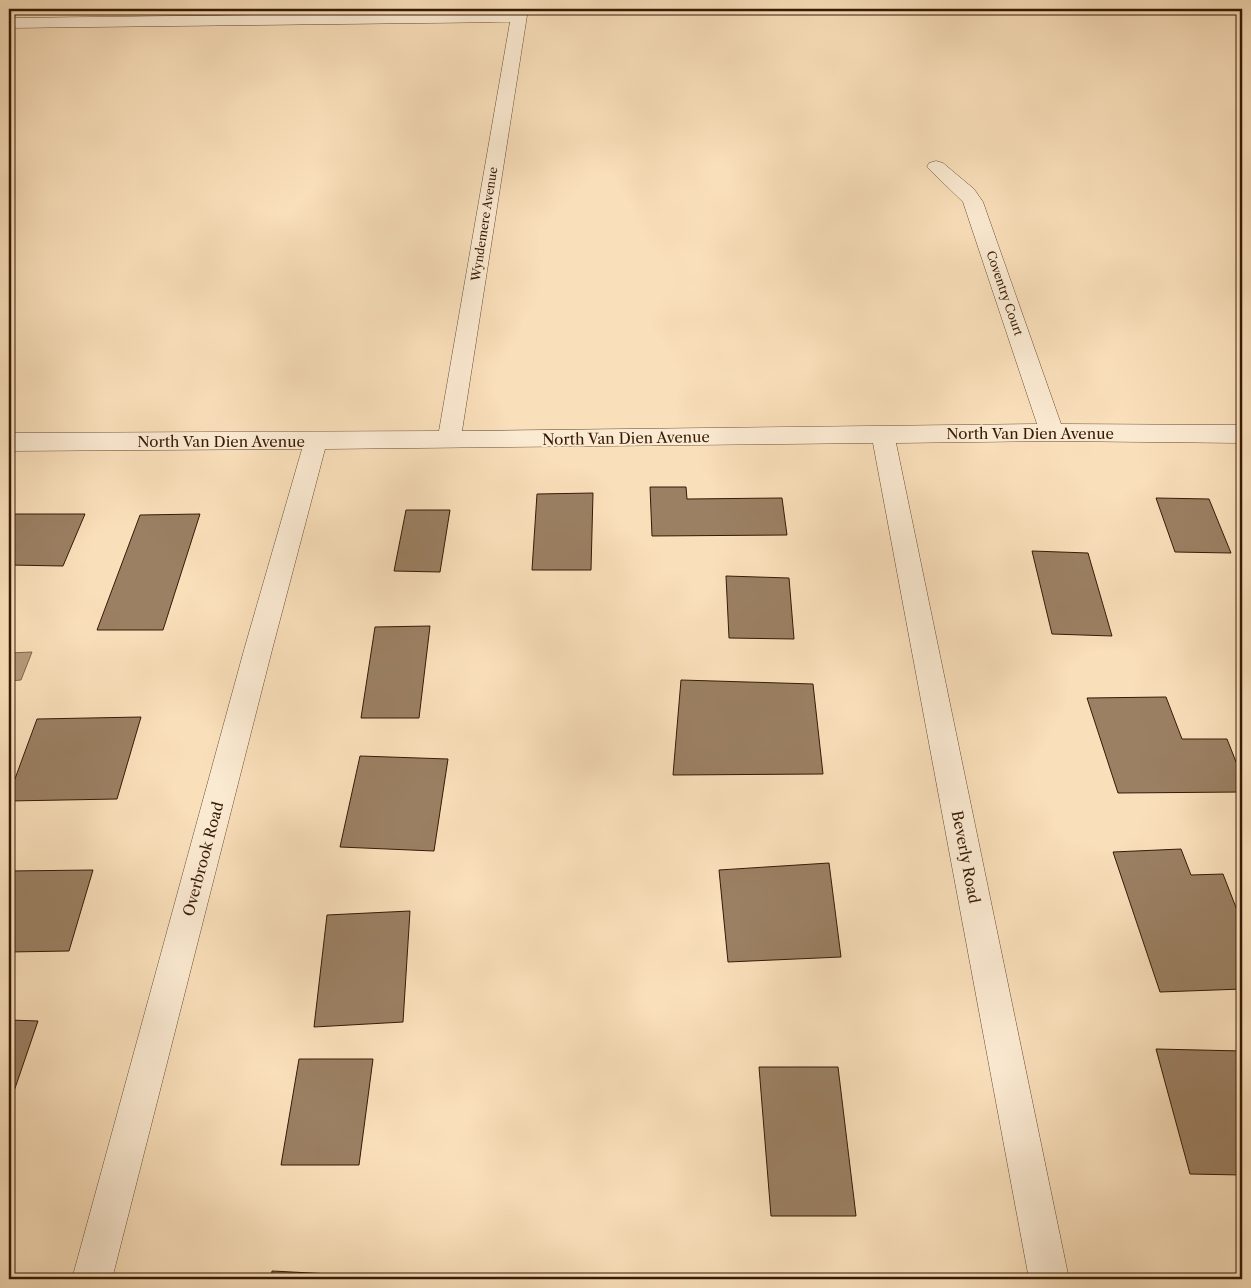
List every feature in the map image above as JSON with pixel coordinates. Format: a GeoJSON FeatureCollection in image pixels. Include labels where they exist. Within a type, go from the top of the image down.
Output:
{"type":"FeatureCollection","features":[{"type":"Feature","properties":{"kind":"street"},"geometry":{"type":"LineString","coordinates":[[9,23],[246,14],[519,13]]}},
{"type":"Feature","properties":{"kind":"street","name":"Wyndemere Avenue"},"geometry":{"type":"LineString","coordinates":[[449,440],[519,13]]}},
{"type":"Feature","properties":{"kind":"street","name":"Coventry Court"},"geometry":{"type":"LineString","coordinates":[[936,168],[966,193],[973,202],[1052,432]]}},
{"type":"Feature","properties":{"kind":"street","name":"North Van Dien Avenue"},"geometry":{"type":"LineString","coordinates":[[9,442],[449,440],[1052,432],[1242,434]]}},
{"type":"Feature","properties":{"kind":"street","name":"Beverly Road"},"geometry":{"type":"LineString","coordinates":[[883,435],[1049,1279]]}},
{"type":"Feature","properties":{"kind":"street","name":"Overbrook Road"},"geometry":{"type":"LineString","coordinates":[[92,1279],[258,650],[316,440]]}},
{"type":"Feature","properties":{"kind":"shaded area"},"geometry":{"type":"Polygon","coordinates":[[[32,652],[21,680],[9,681],[9,653],[32,652]]]}},
{"type":"Feature","properties":{"kind":"building"},"geometry":{"type":"Polygon","coordinates":[[[650,487],[686,487],[687,499],[782,498],[787,535],[652,536],[650,487]]]}},
{"type":"Feature","properties":{"kind":"building"},"geometry":{"type":"Polygon","coordinates":[[[593,493],[591,570],[532,570],[537,494],[593,493]]]}},
{"type":"Feature","properties":{"kind":"building"},"geometry":{"type":"Polygon","coordinates":[[[1156,498],[1209,499],[1231,553],[1175,552],[1156,498]]]}},
{"type":"Feature","properties":{"kind":"building"},"geometry":{"type":"Polygon","coordinates":[[[406,510],[450,510],[440,572],[394,571],[406,510]]]}},
{"type":"Feature","properties":{"kind":"building"},"geometry":{"type":"Polygon","coordinates":[[[9,514],[85,514],[63,566],[9,565],[9,514]]]}},
{"type":"Feature","properties":{"kind":"building"},"geometry":{"type":"Polygon","coordinates":[[[200,514],[163,630],[97,630],[140,515],[200,514]]]}},
{"type":"Feature","properties":{"kind":"building"},"geometry":{"type":"Polygon","coordinates":[[[1032,551],[1088,553],[1112,636],[1052,634],[1032,551]]]}},
{"type":"Feature","properties":{"kind":"building"},"geometry":{"type":"Polygon","coordinates":[[[726,576],[789,578],[794,639],[729,638],[726,576]]]}},
{"type":"Feature","properties":{"kind":"building"},"geometry":{"type":"Polygon","coordinates":[[[430,626],[419,718],[361,718],[375,627],[430,626]]]}},
{"type":"Feature","properties":{"kind":"building"},"geometry":{"type":"Polygon","coordinates":[[[681,680],[813,684],[823,774],[673,775],[681,680]]]}},
{"type":"Feature","properties":{"kind":"building"},"geometry":{"type":"Polygon","coordinates":[[[1166,697],[1182,739],[1227,739],[1242,777],[1242,792],[1118,793],[1087,698],[1166,697]]]}},
{"type":"Feature","properties":{"kind":"building"},"geometry":{"type":"Polygon","coordinates":[[[141,717],[117,799],[9,801],[9,795],[37,719],[141,717]]]}},
{"type":"Feature","properties":{"kind":"building"},"geometry":{"type":"Polygon","coordinates":[[[360,756],[448,759],[434,851],[340,847],[360,756]]]}},
{"type":"Feature","properties":{"kind":"building"},"geometry":{"type":"Polygon","coordinates":[[[1181,849],[1191,875],[1223,874],[1242,923],[1242,989],[1160,992],[1113,852],[1181,849]]]}},
{"type":"Feature","properties":{"kind":"building"},"geometry":{"type":"Polygon","coordinates":[[[829,863],[841,957],[728,962],[719,870],[829,863]]]}},
{"type":"Feature","properties":{"kind":"building"},"geometry":{"type":"Polygon","coordinates":[[[93,870],[69,951],[9,952],[9,871],[93,870]]]}},
{"type":"Feature","properties":{"kind":"building"},"geometry":{"type":"Polygon","coordinates":[[[410,911],[403,1022],[314,1027],[327,915],[410,911]]]}},
{"type":"Feature","properties":{"kind":"building"},"geometry":{"type":"Polygon","coordinates":[[[9,1020],[38,1021],[11,1100],[9,1100],[9,1020]]]}},
{"type":"Feature","properties":{"kind":"building"},"geometry":{"type":"Polygon","coordinates":[[[1156,1049],[1242,1051],[1242,1175],[1190,1174],[1156,1049]]]}},
{"type":"Feature","properties":{"kind":"building"},"geometry":{"type":"Polygon","coordinates":[[[299,1059],[373,1059],[359,1165],[281,1165],[299,1059]]]}},
{"type":"Feature","properties":{"kind":"building"},"geometry":{"type":"Polygon","coordinates":[[[759,1067],[838,1067],[856,1216],[771,1216],[759,1067]]]}},
{"type":"Feature","properties":{"kind":"building"},"geometry":{"type":"Polygon","coordinates":[[[272,1271],[370,1276],[370,1279],[271,1279],[272,1271]]]}}]}
